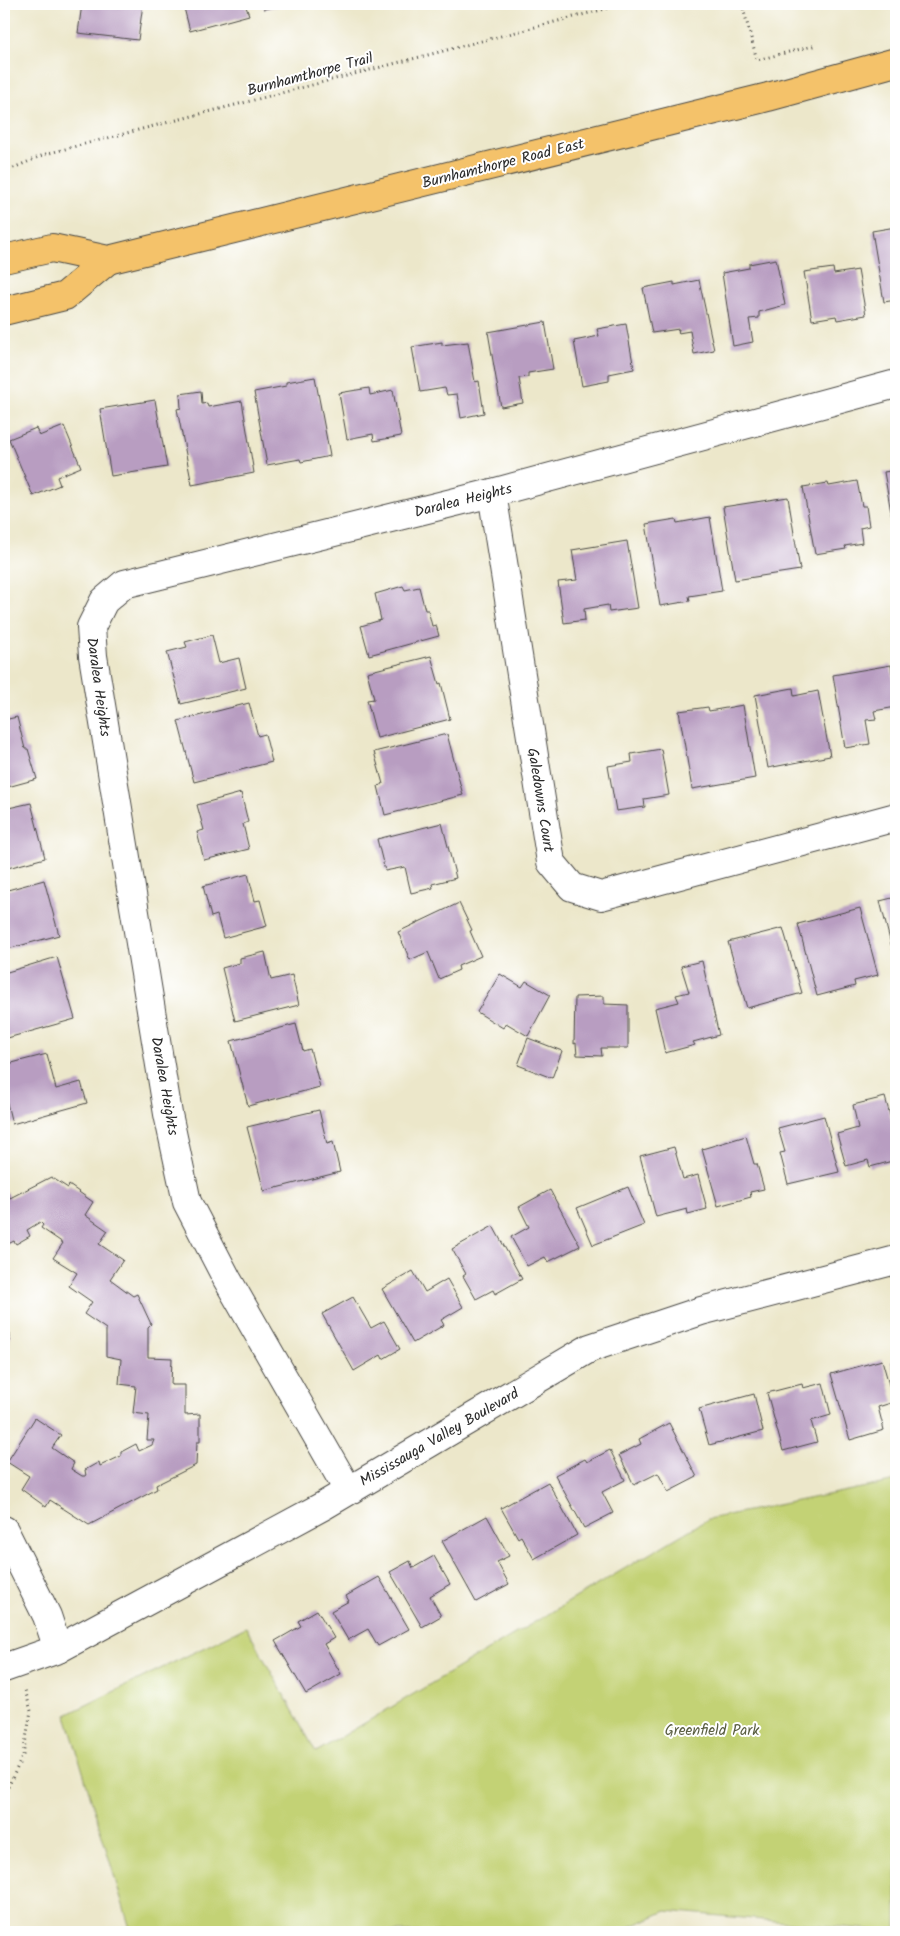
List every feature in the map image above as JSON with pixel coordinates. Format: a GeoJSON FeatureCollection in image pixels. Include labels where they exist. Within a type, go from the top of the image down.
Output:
{"type":"FeatureCollection","features":[{"type":"Feature","properties":{"kind":"main road","name":"Burnhamthorpe Road East"},"geometry":{"type":"LineString","coordinates":[[4,259],[52,248],[108,260],[768,97],[896,62]]}},
{"type":"Feature","properties":{"kind":"main road","name":"Burnhamthorpe Road East"},"geometry":{"type":"LineString","coordinates":[[4,311],[65,296],[108,260]]}},
{"type":"Feature","properties":{"kind":"street","name":"Daralea Heights"},"geometry":{"type":"LineString","coordinates":[[348,1490],[227,1279],[188,1202],[165,1094],[93,656],[92,626],[104,601],[124,584],[492,493],[896,384]]}},
{"type":"Feature","properties":{"kind":"street","name":"Galedowns Court"},"geometry":{"type":"LineString","coordinates":[[492,493],[551,862],[572,887],[601,896],[896,818]]}},
{"type":"Feature","properties":{"kind":"street","name":"Mississauga Valley Boulevard"},"geometry":{"type":"LineString","coordinates":[[11,1666],[58,1649],[348,1490],[590,1348],[701,1311],[896,1260]]}},
{"type":"Feature","properties":{"kind":"street"},"geometry":{"type":"LineString","coordinates":[[4,1530],[47,1616],[58,1649]]}},
{"type":"Feature","properties":{"kind":"path","name":"Burnhamthorpe Trail"},"geometry":{"type":"LineString","coordinates":[[4,172],[46,154],[624,4]]}},
{"type":"Feature","properties":{"kind":"path"},"geometry":{"type":"LineString","coordinates":[[742,4],[757,60],[817,45]]}},
{"type":"Feature","properties":{"kind":"path"},"geometry":{"type":"LineString","coordinates":[[4,1796],[23,1755],[31,1711],[11,1666]]}},
{"type":"Feature","properties":{"kind":"green space","name":"Greenfield Park"},"geometry":{"type":"Polygon","coordinates":[[[896,1481],[896,1932],[666,1911],[618,1932],[131,1932],[66,1715],[246,1627],[316,1752],[708,1519],[896,1481]]]}},
{"type":"Feature","properties":{"kind":"building"},"geometry":{"type":"Polygon","coordinates":[[[82,4],[143,4],[138,40],[78,33],[82,4]]]}},
{"type":"Feature","properties":{"kind":"building"},"geometry":{"type":"Polygon","coordinates":[[[183,4],[245,4],[249,15],[190,31],[183,4]]]}},
{"type":"Feature","properties":{"kind":"building"},"geometry":{"type":"Polygon","coordinates":[[[263,4],[284,4],[284,5],[264,9],[263,4]]]}},
{"type":"Feature","properties":{"kind":"building"},"geometry":{"type":"Polygon","coordinates":[[[896,227],[896,300],[884,302],[872,231],[896,227]]]}},
{"type":"Feature","properties":{"kind":"building"},"geometry":{"type":"Polygon","coordinates":[[[776,259],[785,305],[759,312],[759,318],[749,319],[753,342],[733,346],[722,273],[749,268],[749,264],[776,259]]]}},
{"type":"Feature","properties":{"kind":"building"},"geometry":{"type":"Polygon","coordinates":[[[833,268],[834,274],[858,270],[866,315],[837,320],[836,316],[812,320],[804,272],[833,268]]]}},
{"type":"Feature","properties":{"kind":"building"},"geometry":{"type":"Polygon","coordinates":[[[699,280],[714,350],[694,354],[690,331],[678,333],[679,329],[652,333],[643,288],[674,282],[674,285],[699,280]]]}},
{"type":"Feature","properties":{"kind":"building"},"geometry":{"type":"Polygon","coordinates":[[[545,322],[553,369],[528,373],[528,377],[519,378],[523,403],[501,407],[488,332],[545,322]]]}},
{"type":"Feature","properties":{"kind":"building"},"geometry":{"type":"Polygon","coordinates":[[[626,324],[634,369],[609,374],[609,381],[582,386],[574,341],[599,336],[597,329],[626,324]]]}},
{"type":"Feature","properties":{"kind":"building"},"geometry":{"type":"Polygon","coordinates":[[[442,342],[442,345],[468,342],[475,382],[479,381],[484,413],[461,418],[457,394],[447,395],[445,388],[420,392],[412,347],[442,342]]]}},
{"type":"Feature","properties":{"kind":"building"},"geometry":{"type":"Polygon","coordinates":[[[315,377],[330,456],[301,462],[300,459],[267,465],[254,392],[286,386],[286,382],[315,377]]]}},
{"type":"Feature","properties":{"kind":"building"},"geometry":{"type":"Polygon","coordinates":[[[369,388],[370,395],[393,390],[401,436],[374,441],[373,434],[347,439],[339,393],[369,388]]]}},
{"type":"Feature","properties":{"kind":"building"},"geometry":{"type":"Polygon","coordinates":[[[201,391],[202,404],[207,403],[208,407],[242,401],[254,473],[192,485],[177,409],[181,408],[180,394],[201,391]]]}},
{"type":"Feature","properties":{"kind":"building"},"geometry":{"type":"Polygon","coordinates":[[[155,400],[167,467],[111,476],[100,409],[155,400]]]}},
{"type":"Feature","properties":{"kind":"building"},"geometry":{"type":"Polygon","coordinates":[[[64,426],[81,467],[57,477],[60,485],[33,496],[9,439],[36,428],[39,436],[64,426]]]}},
{"type":"Feature","properties":{"kind":"building"},"geometry":{"type":"Polygon","coordinates":[[[896,470],[896,518],[892,518],[884,472],[896,470]]]}},
{"type":"Feature","properties":{"kind":"building"},"geometry":{"type":"Polygon","coordinates":[[[857,481],[862,506],[866,506],[869,526],[860,528],[862,543],[845,546],[846,549],[815,554],[803,487],[828,483],[829,486],[857,481]]]}},
{"type":"Feature","properties":{"kind":"building"},"geometry":{"type":"Polygon","coordinates":[[[788,497],[800,570],[735,580],[723,507],[788,497]]]}},
{"type":"Feature","properties":{"kind":"building"},"geometry":{"type":"Polygon","coordinates":[[[710,517],[722,591],[689,596],[690,601],[660,606],[646,524],[676,519],[677,523],[710,517]]]}},
{"type":"Feature","properties":{"kind":"building"},"geometry":{"type":"Polygon","coordinates":[[[627,541],[638,608],[609,612],[608,605],[584,609],[585,620],[564,623],[558,582],[577,580],[572,550],[627,541]]]}},
{"type":"Feature","properties":{"kind":"building"},"geometry":{"type":"Polygon","coordinates":[[[403,586],[405,590],[419,587],[425,610],[428,610],[432,626],[436,625],[439,636],[369,655],[361,626],[381,620],[375,594],[403,586]]]}},
{"type":"Feature","properties":{"kind":"building"},"geometry":{"type":"Polygon","coordinates":[[[212,635],[219,663],[239,658],[246,688],[181,704],[167,652],[187,647],[185,642],[212,635]]]}},
{"type":"Feature","properties":{"kind":"building"},"geometry":{"type":"Polygon","coordinates":[[[431,656],[439,684],[441,683],[450,719],[377,738],[367,700],[374,699],[367,672],[431,656]]]}},
{"type":"Feature","properties":{"kind":"building"},"geometry":{"type":"Polygon","coordinates":[[[891,665],[896,707],[874,711],[876,719],[866,720],[870,744],[845,748],[833,675],[891,665]]]}},
{"type":"Feature","properties":{"kind":"building"},"geometry":{"type":"Polygon","coordinates":[[[793,688],[794,696],[818,691],[830,756],[768,768],[755,695],[793,688]]]}},
{"type":"Feature","properties":{"kind":"building"},"geometry":{"type":"Polygon","coordinates":[[[249,703],[258,736],[265,734],[272,762],[194,782],[178,721],[249,703]]]}},
{"type":"Feature","properties":{"kind":"building"},"geometry":{"type":"Polygon","coordinates":[[[743,705],[755,778],[692,789],[679,711],[708,707],[709,711],[743,705]]]}},
{"type":"Feature","properties":{"kind":"building"},"geometry":{"type":"Polygon","coordinates":[[[17,717],[25,749],[28,749],[37,779],[4,788],[4,720],[17,717]]]}},
{"type":"Feature","properties":{"kind":"building"},"geometry":{"type":"Polygon","coordinates":[[[447,734],[463,795],[385,815],[378,786],[383,784],[374,752],[447,734]]]}},
{"type":"Feature","properties":{"kind":"building"},"geometry":{"type":"Polygon","coordinates":[[[661,749],[669,795],[644,799],[645,807],[616,811],[608,766],[632,762],[631,754],[661,749]]]}},
{"type":"Feature","properties":{"kind":"building"},"geometry":{"type":"Polygon","coordinates":[[[241,793],[248,822],[243,824],[249,849],[204,860],[197,832],[204,830],[197,805],[241,793]]]}},
{"type":"Feature","properties":{"kind":"building"},"geometry":{"type":"Polygon","coordinates":[[[31,803],[45,858],[4,869],[4,809],[31,803]]]}},
{"type":"Feature","properties":{"kind":"building"},"geometry":{"type":"Polygon","coordinates":[[[442,823],[456,878],[432,884],[433,888],[411,893],[405,867],[385,871],[377,839],[442,823]]]}},
{"type":"Feature","properties":{"kind":"building"},"geometry":{"type":"Polygon","coordinates":[[[248,874],[255,901],[260,900],[267,926],[223,938],[217,915],[211,917],[203,886],[248,874]]]}},
{"type":"Feature","properties":{"kind":"building"},"geometry":{"type":"Polygon","coordinates":[[[44,880],[59,935],[4,950],[4,891],[44,880]]]}},
{"type":"Feature","properties":{"kind":"building"},"geometry":{"type":"Polygon","coordinates":[[[896,897],[896,964],[880,901],[896,897]]]}},
{"type":"Feature","properties":{"kind":"building"},"geometry":{"type":"Polygon","coordinates":[[[459,903],[472,930],[470,931],[481,956],[458,966],[459,970],[439,979],[428,952],[410,960],[398,932],[459,903]]]}},
{"type":"Feature","properties":{"kind":"building"},"geometry":{"type":"Polygon","coordinates":[[[860,908],[878,975],[854,981],[855,986],[817,996],[798,924],[860,908]]]}},
{"type":"Feature","properties":{"kind":"building"},"geometry":{"type":"Polygon","coordinates":[[[783,928],[802,993],[747,1008],[728,942],[783,928]]]}},
{"type":"Feature","properties":{"kind":"building"},"geometry":{"type":"Polygon","coordinates":[[[265,952],[271,980],[292,975],[299,1005],[235,1021],[222,968],[240,963],[240,958],[265,952]]]}},
{"type":"Feature","properties":{"kind":"building"},"geometry":{"type":"Polygon","coordinates":[[[57,957],[75,1019],[4,1039],[4,973],[57,957]]]}},
{"type":"Feature","properties":{"kind":"building"},"geometry":{"type":"Polygon","coordinates":[[[702,961],[719,1035],[693,1042],[695,1045],[665,1053],[655,1008],[679,1002],[676,995],[689,992],[681,966],[702,961]]]}},
{"type":"Feature","properties":{"kind":"building"},"geometry":{"type":"Polygon","coordinates":[[[500,974],[522,987],[526,981],[550,995],[528,1036],[506,1023],[503,1028],[477,1012],[500,974]]]}},
{"type":"Feature","properties":{"kind":"building"},"geometry":{"type":"Polygon","coordinates":[[[604,996],[604,1004],[628,1005],[628,1048],[601,1048],[602,1056],[577,1055],[576,1043],[574,1044],[575,997],[604,996]]]}},
{"type":"Feature","properties":{"kind":"building"},"geometry":{"type":"Polygon","coordinates":[[[296,1024],[303,1051],[310,1049],[320,1087],[248,1106],[231,1041],[296,1024]]]}},
{"type":"Feature","properties":{"kind":"building"},"geometry":{"type":"Polygon","coordinates":[[[528,1038],[562,1051],[552,1078],[518,1065],[528,1038]]]}},
{"type":"Feature","properties":{"kind":"building"},"geometry":{"type":"Polygon","coordinates":[[[47,1054],[56,1089],[81,1082],[87,1103],[12,1124],[4,1091],[4,1065],[47,1054]]]}},
{"type":"Feature","properties":{"kind":"building"},"geometry":{"type":"Polygon","coordinates":[[[885,1097],[896,1137],[896,1160],[870,1167],[868,1160],[846,1166],[837,1134],[858,1128],[853,1105],[885,1097]]]}},
{"type":"Feature","properties":{"kind":"building"},"geometry":{"type":"Polygon","coordinates":[[[319,1110],[327,1144],[333,1142],[340,1172],[264,1191],[247,1127],[319,1110]]]}},
{"type":"Feature","properties":{"kind":"building"},"geometry":{"type":"Polygon","coordinates":[[[824,1116],[839,1172],[788,1184],[780,1153],[785,1152],[778,1128],[824,1116]]]}},
{"type":"Feature","properties":{"kind":"building"},"geometry":{"type":"Polygon","coordinates":[[[746,1136],[764,1189],[750,1192],[751,1197],[718,1206],[702,1149],[746,1136]]]}},
{"type":"Feature","properties":{"kind":"building"},"geometry":{"type":"Polygon","coordinates":[[[674,1147],[683,1179],[698,1175],[707,1209],[688,1214],[687,1209],[656,1217],[640,1156],[674,1147]]]}},
{"type":"Feature","properties":{"kind":"building"},"geometry":{"type":"Polygon","coordinates":[[[51,1177],[68,1188],[69,1185],[93,1202],[85,1215],[108,1231],[99,1244],[123,1260],[110,1279],[133,1296],[137,1294],[151,1324],[148,1327],[148,1357],[172,1358],[171,1385],[185,1385],[185,1415],[200,1414],[200,1442],[197,1442],[196,1465],[156,1485],[157,1489],[89,1525],[50,1500],[46,1507],[21,1489],[29,1476],[7,1462],[35,1418],[61,1435],[52,1448],[74,1463],[71,1469],[82,1476],[86,1476],[85,1470],[99,1462],[100,1466],[121,1456],[121,1452],[136,1444],[139,1451],[152,1445],[154,1440],[147,1440],[149,1415],[133,1413],[136,1386],[119,1384],[121,1359],[106,1356],[106,1329],[84,1314],[92,1302],[69,1286],[77,1273],[53,1258],[63,1243],[41,1228],[43,1225],[40,1222],[27,1230],[30,1236],[16,1244],[14,1241],[4,1246],[4,1194],[7,1192],[10,1198],[51,1177]]]}},
{"type":"Feature","properties":{"kind":"building"},"geometry":{"type":"Polygon","coordinates":[[[628,1187],[644,1225],[593,1245],[577,1208],[628,1187]]]}},
{"type":"Feature","properties":{"kind":"building"},"geometry":{"type":"Polygon","coordinates":[[[550,1190],[580,1246],[548,1262],[545,1257],[527,1266],[511,1237],[529,1227],[519,1207],[550,1190]]]}},
{"type":"Feature","properties":{"kind":"building"},"geometry":{"type":"Polygon","coordinates":[[[493,1226],[522,1279],[495,1294],[493,1290],[476,1299],[463,1276],[466,1274],[452,1249],[493,1226]]]}},
{"type":"Feature","properties":{"kind":"building"},"geometry":{"type":"Polygon","coordinates":[[[413,1271],[425,1292],[447,1279],[463,1307],[441,1320],[444,1325],[413,1343],[382,1289],[413,1271]]]}},
{"type":"Feature","properties":{"kind":"building"},"geometry":{"type":"Polygon","coordinates":[[[353,1297],[371,1328],[384,1321],[400,1349],[383,1359],[381,1355],[354,1371],[322,1314],[353,1297]]]}},
{"type":"Feature","properties":{"kind":"building"},"geometry":{"type":"Polygon","coordinates":[[[4,1334],[10,1334],[8,1362],[4,1362],[4,1334]]]}},
{"type":"Feature","properties":{"kind":"building"},"geometry":{"type":"Polygon","coordinates":[[[882,1360],[894,1402],[878,1407],[884,1430],[850,1440],[831,1374],[882,1360]]]}},
{"type":"Feature","properties":{"kind":"building"},"geometry":{"type":"Polygon","coordinates":[[[896,1360],[896,1380],[891,1362],[896,1360]]]}},
{"type":"Feature","properties":{"kind":"building"},"geometry":{"type":"Polygon","coordinates":[[[823,1383],[831,1415],[811,1421],[817,1442],[783,1451],[767,1393],[802,1384],[803,1388],[823,1383]]]}},
{"type":"Feature","properties":{"kind":"building"},"geometry":{"type":"Polygon","coordinates":[[[754,1394],[763,1431],[709,1445],[699,1409],[754,1394]]]}},
{"type":"Feature","properties":{"kind":"building"},"geometry":{"type":"Polygon","coordinates":[[[669,1423],[697,1477],[668,1492],[658,1473],[634,1485],[619,1455],[641,1444],[639,1439],[669,1423]]]}},
{"type":"Feature","properties":{"kind":"building"},"geometry":{"type":"Polygon","coordinates":[[[610,1450],[625,1480],[602,1492],[613,1513],[584,1528],[555,1475],[585,1459],[587,1462],[610,1450]]]}},
{"type":"Feature","properties":{"kind":"building"},"geometry":{"type":"Polygon","coordinates":[[[548,1482],[577,1535],[534,1559],[521,1536],[518,1538],[501,1508],[548,1482]]]}},
{"type":"Feature","properties":{"kind":"building"},"geometry":{"type":"Polygon","coordinates":[[[487,1516],[509,1556],[497,1562],[509,1584],[476,1602],[442,1541],[487,1516]]]}},
{"type":"Feature","properties":{"kind":"building"},"geometry":{"type":"Polygon","coordinates":[[[434,1556],[450,1584],[430,1596],[441,1616],[422,1627],[390,1572],[410,1561],[413,1568],[434,1556]]]}},
{"type":"Feature","properties":{"kind":"building"},"geometry":{"type":"Polygon","coordinates":[[[379,1577],[409,1629],[378,1646],[368,1629],[348,1640],[331,1611],[349,1601],[346,1596],[379,1577]]]}},
{"type":"Feature","properties":{"kind":"building"},"geometry":{"type":"Polygon","coordinates":[[[317,1610],[334,1638],[324,1644],[341,1674],[306,1694],[275,1641],[301,1626],[298,1621],[317,1610]]]}}]}
